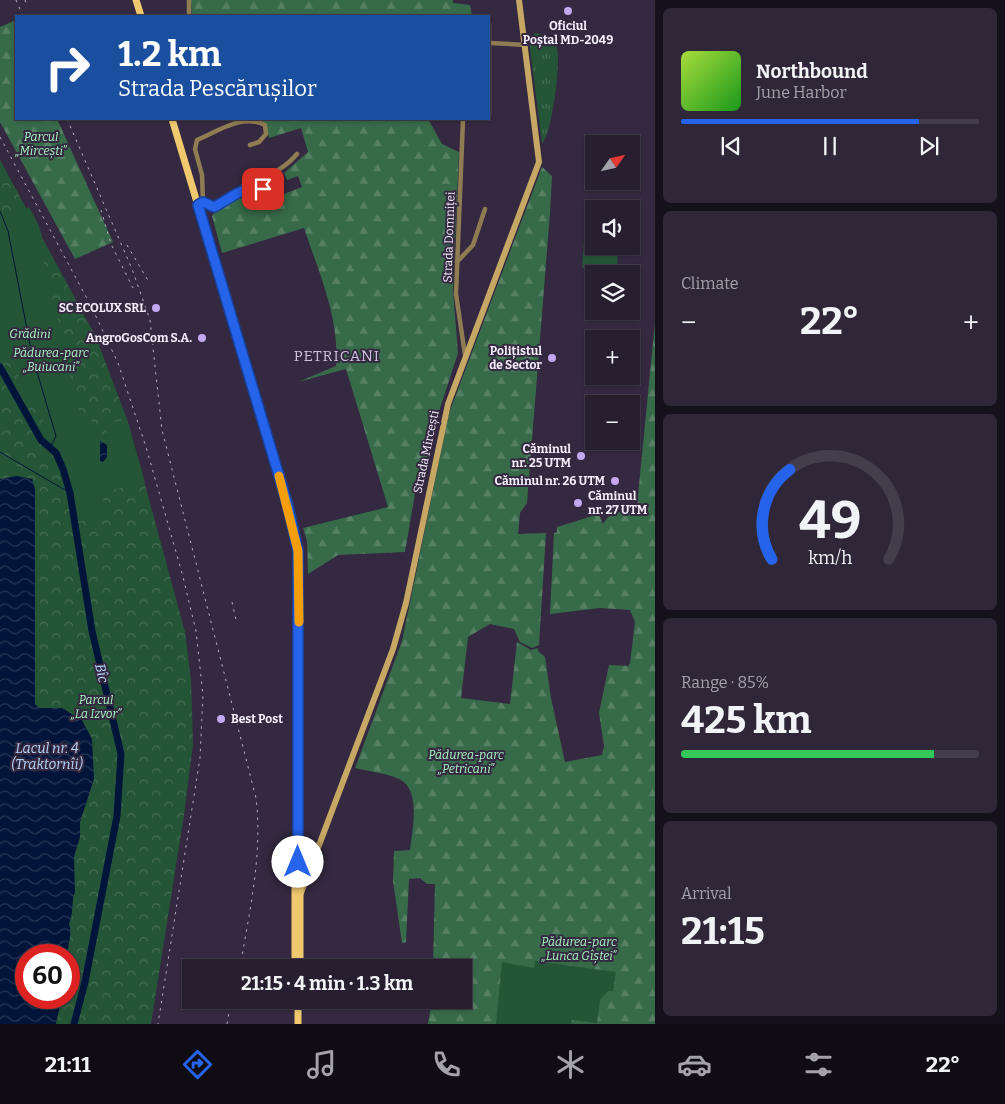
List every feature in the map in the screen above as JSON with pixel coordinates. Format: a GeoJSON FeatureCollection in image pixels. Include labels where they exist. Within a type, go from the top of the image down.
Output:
{"type":"FeatureCollection","features":[{"type":"Feature","properties":{"kind":"main road"},"geometry":{"type":"LineString","coordinates":[[136,0],[141,15]]}},
{"type":"Feature","properties":{"kind":"main road","name":"Strada Mircești"},"geometry":{"type":"LineString","coordinates":[[295,905],[379,689],[400,626],[438,441],[450,398],[539,162],[519,0]]}},
{"type":"Feature","properties":{"kind":"main road"},"geometry":{"type":"LineString","coordinates":[[172,120],[200,204],[288,506],[298,551],[298,862],[300,959]]}},
{"type":"Feature","properties":{"kind":"main road"},"geometry":{"type":"LineString","coordinates":[[295,959],[295,905],[298,862]]}},
{"type":"Feature","properties":{"kind":"main road"},"geometry":{"type":"LineString","coordinates":[[298,1009],[298,1024]]}},
{"type":"Feature","properties":{"kind":"street"},"geometry":{"type":"LineString","coordinates":[[189,0],[189,15]]}},
{"type":"Feature","properties":{"kind":"street"},"geometry":{"type":"LineString","coordinates":[[490,43],[526,45]]}},
{"type":"Feature","properties":{"kind":"street","name":"Strada Domniței"},"geometry":{"type":"LineString","coordinates":[[463,120],[456,294],[465,355]]}},
{"type":"Feature","properties":{"kind":"street"},"geometry":{"type":"LineString","coordinates":[[250,145],[258,142],[266,134],[265,125],[252,122],[230,121],[197,140],[195,144],[202,175],[200,204],[214,207],[248,182],[279,171],[297,154]]}},
{"type":"Feature","properties":{"kind":"street"},"geometry":{"type":"LineString","coordinates":[[228,198],[250,188],[263,189]]}},
{"type":"Feature","properties":{"kind":"street"},"geometry":{"type":"LineString","coordinates":[[457,262],[473,245],[485,209]]}},
{"type":"Feature","properties":{"kind":"green space"},"geometry":{"type":"Polygon","coordinates":[[[191,0],[453,0],[453,3],[470,5],[472,15],[192,15],[191,0]]]}},
{"type":"Feature","properties":{"kind":"green space","name":"Parcul „Mircești”"},"geometry":{"type":"Polygon","coordinates":[[[15,20],[15,120],[57,120],[113,242],[75,259],[0,122],[0,27],[15,20]]]}},
{"type":"Feature","properties":{"kind":"green space"},"geometry":{"type":"Polygon","coordinates":[[[535,33],[551,40],[557,48],[558,55],[557,81],[552,112],[546,137],[542,143],[529,40],[535,33]]]}},
{"type":"Feature","properties":{"kind":"green space"},"geometry":{"type":"Polygon","coordinates":[[[233,120],[429,120],[442,144],[459,152],[453,290],[458,353],[433,430],[424,477],[418,476],[405,552],[338,555],[308,574],[307,541],[303,528],[388,507],[346,369],[298,382],[336,366],[335,331],[332,314],[304,228],[222,253],[212,216],[228,201],[247,191],[261,192],[267,203],[284,198],[284,194],[302,187],[298,176],[287,180],[284,173],[308,152],[301,128],[269,138],[266,124],[234,122],[233,120]]]}},
{"type":"Feature","properties":{"kind":"green space","name":"Parcul „La Izvor”"},"geometry":{"type":"Polygon","coordinates":[[[0,160],[96,337],[128,422],[185,632],[191,680],[193,744],[184,815],[151,1024],[0,1024],[0,160]]]}},
{"type":"Feature","properties":{"kind":"green space"},"geometry":{"type":"Polygon","coordinates":[[[542,167],[552,176],[550,213],[527,503],[520,513],[518,534],[546,533],[539,645],[532,648],[520,642],[514,629],[490,624],[468,637],[461,698],[510,704],[517,642],[531,650],[538,648],[538,651],[545,657],[551,698],[565,762],[602,755],[604,746],[599,713],[609,665],[628,666],[630,663],[635,622],[630,610],[600,608],[550,614],[554,533],[557,532],[557,527],[599,514],[603,524],[608,517],[637,505],[655,323],[655,1024],[428,1024],[430,1009],[472,1009],[472,959],[433,959],[435,884],[427,884],[420,878],[409,879],[406,942],[402,943],[393,881],[394,851],[410,850],[414,812],[411,793],[407,785],[397,778],[355,768],[402,641],[449,413],[542,167]]]}},
{"type":"Feature","properties":{"kind":"green space","name":"Grădini"},"geometry":{"type":"Polygon","coordinates":[[[29,207],[42,235],[42,253],[81,420],[91,418],[94,435],[106,437],[107,431],[113,428],[113,422],[127,420],[145,482],[102,492],[106,515],[79,521],[64,459],[0,342],[0,210],[5,219],[29,207]]]}},
{"type":"Feature","properties":{"kind":"green space"},"geometry":{"type":"Polygon","coordinates":[[[585,227],[585,255],[618,255],[617,265],[585,265],[585,268],[582,268],[585,227]]]}},
{"type":"Feature","properties":{"kind":"green space"},"geometry":{"type":"Polygon","coordinates":[[[0,453],[9,457],[18,467],[15,474],[0,476],[0,453]]]}},
{"type":"Feature","properties":{"kind":"green space"},"geometry":{"type":"Polygon","coordinates":[[[535,961],[616,972],[613,991],[608,991],[600,1000],[597,1023],[572,1020],[571,1024],[496,1024],[502,962],[534,968],[535,961]]]}},
{"type":"Feature","properties":{"kind":"water"},"geometry":{"type":"Polygon","coordinates":[[[100,441],[107,445],[107,457],[103,462],[100,461],[100,441]]]}},
{"type":"Feature","properties":{"kind":"water","name":"Lacul nr. 4 (Traktornîi)"},"geometry":{"type":"Polygon","coordinates":[[[17,476],[32,479],[35,489],[35,704],[39,708],[62,708],[82,720],[92,739],[94,779],[80,822],[80,837],[74,857],[75,892],[69,924],[68,944],[15,944],[15,1009],[59,1009],[56,1024],[0,1024],[0,479],[17,476]]]}},
{"type":"Feature","properties":{"kind":"waterway"},"geometry":{"type":"LineString","coordinates":[[0,211],[8,231],[32,355],[56,436],[50,448]]}},
{"type":"Feature","properties":{"kind":"waterway","name":"Bîc"},"geometry":{"type":"LineString","coordinates":[[0,367],[41,440],[56,453],[63,469],[70,493],[92,631],[121,754],[117,816],[85,982],[74,1024]]}},
{"type":"Feature","properties":{"kind":"waterway"},"geometry":{"type":"LineString","coordinates":[[0,452],[70,493]]}},
{"type":"Feature","properties":{"kind":"railway"},"geometry":{"type":"LineString","coordinates":[[16,0],[23,15]]}},
{"type":"Feature","properties":{"kind":"railway"},"geometry":{"type":"LineString","coordinates":[[67,120],[132,269],[150,320],[162,430],[256,798],[258,840],[251,905],[242,959]]}},
{"type":"Feature","properties":{"kind":"railway"},"geometry":{"type":"LineString","coordinates":[[0,137],[91,306],[118,363],[146,447],[182,573],[196,631],[203,695],[200,758],[158,1024]]}},
{"type":"Feature","properties":{"kind":"railway"},"geometry":{"type":"LineString","coordinates":[[101,210],[111,244],[133,288]]}},
{"type":"Feature","properties":{"kind":"railway"},"geometry":{"type":"LineString","coordinates":[[127,245],[149,282]]}},
{"type":"Feature","properties":{"kind":"railway"},"geometry":{"type":"LineString","coordinates":[[232,602],[237,624]]}},
{"type":"Feature","properties":{"kind":"railway"},"geometry":{"type":"LineString","coordinates":[[227,1024],[230,1009]]}},
{"type":"Feature","properties":{"kind":"slow traffic"},"geometry":{"type":"LineString","coordinates":[[279,476],[295,533],[298,551],[299,622]]}},
{"type":"Feature","properties":{"kind":"place","name":"Oficiul Poștal MD-2049"},"geometry":{"type":"Point","coordinates":[568,11]}},
{"type":"Feature","properties":{"kind":"place","name":"SC ECOLUX SRL"},"geometry":{"type":"Point","coordinates":[156,308]}},
{"type":"Feature","properties":{"kind":"place","name":"AngroGosCom S.A."},"geometry":{"type":"Point","coordinates":[202,338]}},
{"type":"Feature","properties":{"kind":"place","name":"Polițistul de Sector"},"geometry":{"type":"Point","coordinates":[552,358]}},
{"type":"Feature","properties":{"kind":"place","name":"Căminul nr. 25 UTM"},"geometry":{"type":"Point","coordinates":[581,456]}},
{"type":"Feature","properties":{"kind":"place","name":"Căminul nr. 26 UTM"},"geometry":{"type":"Point","coordinates":[615,481]}},
{"type":"Feature","properties":{"kind":"place","name":"Căminul nr. 27 UTM"},"geometry":{"type":"Point","coordinates":[578,503]}},
{"type":"Feature","properties":{"kind":"place","name":"Best Post"},"geometry":{"type":"Point","coordinates":[221,719]}},
{"type":"Feature","properties":{"kind":"district","name":"PETRICANI"},"geometry":{"type":"Point","coordinates":[337,356]}},
{"type":"Feature","properties":{"kind":"route"},"geometry":{"type":"LineString","coordinates":[[263,189],[250,188],[228,198],[216,207],[203,202],[198,205],[288,506],[298,551],[298,862]]}},
{"type":"Feature","properties":{"kind":"park label","name":"Pădurea-parc „Buiucani”"},"geometry":{"type":"Point","coordinates":[51,360]}},
{"type":"Feature","properties":{"kind":"park label","name":"Pădurea-parc „Petricani”"},"geometry":{"type":"Point","coordinates":[466,762]}},
{"type":"Feature","properties":{"kind":"park label","name":"Pădurea-parc „Lunca Gîștei”"},"geometry":{"type":"Point","coordinates":[579,949]}}]}
